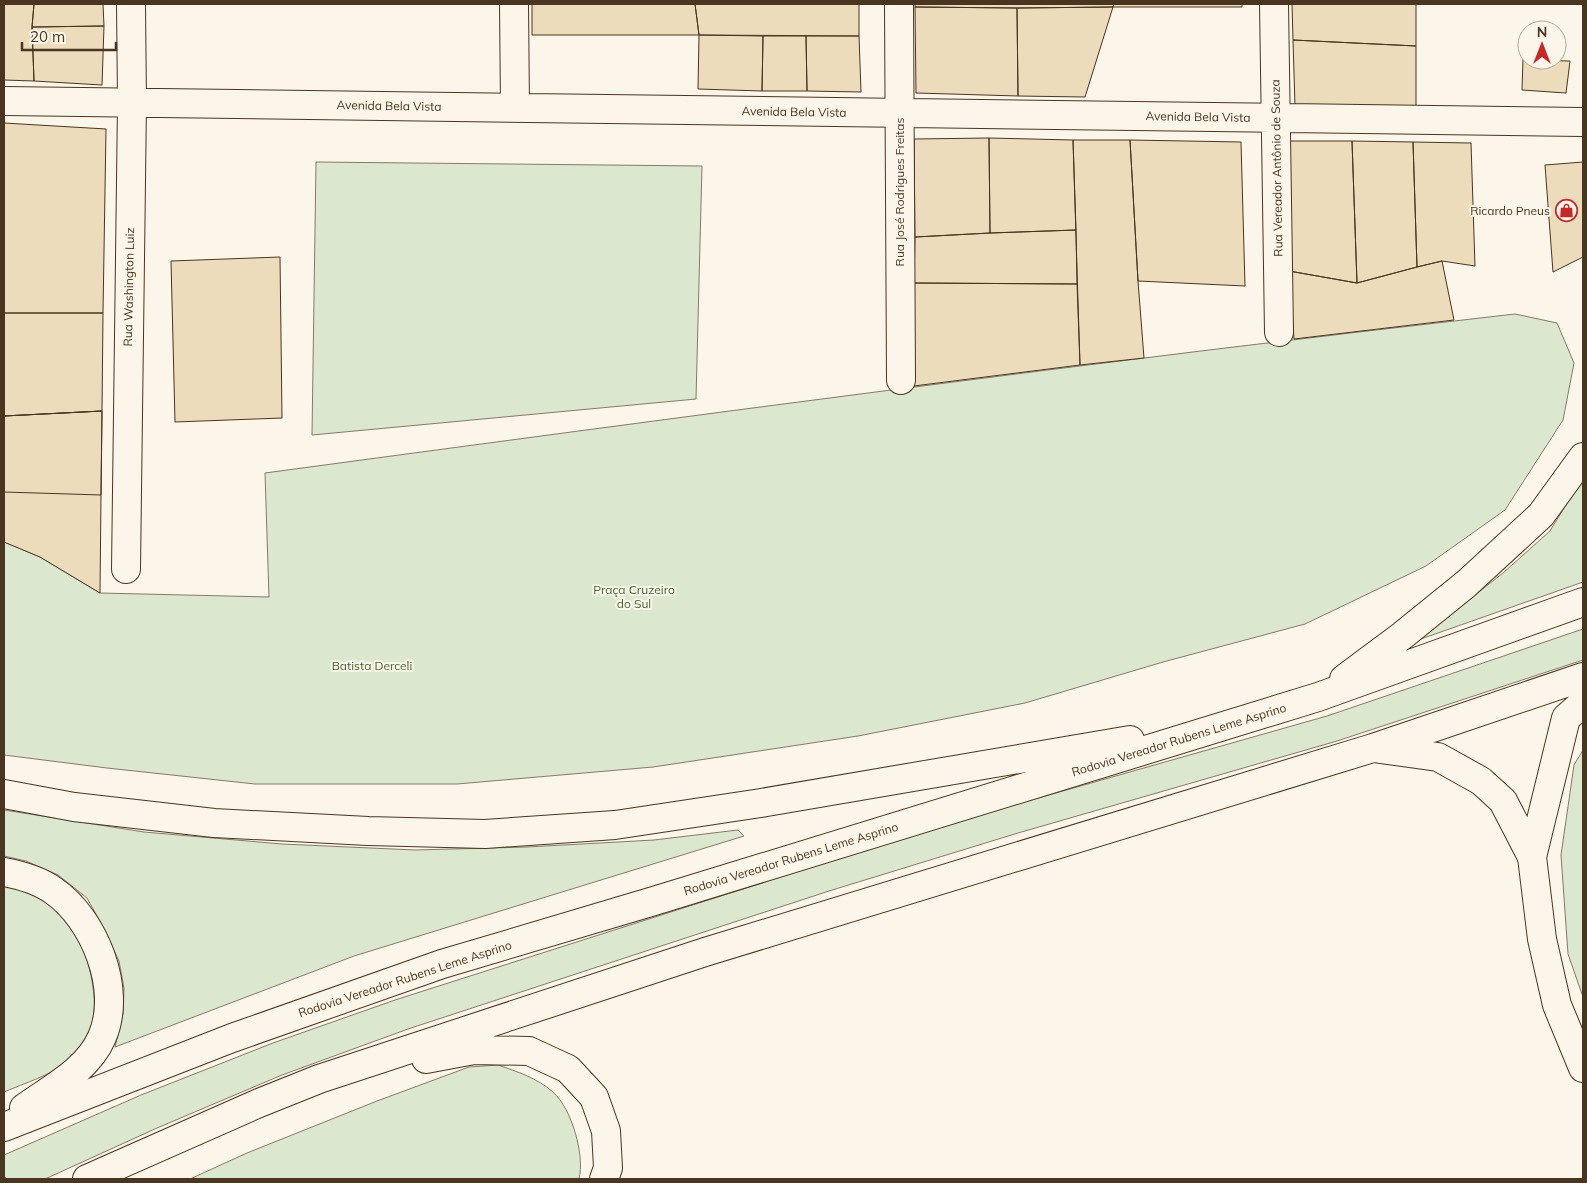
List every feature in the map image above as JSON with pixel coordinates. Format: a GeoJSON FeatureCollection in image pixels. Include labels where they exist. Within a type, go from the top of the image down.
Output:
{"type":"FeatureCollection","features":[{"type":"Feature","properties":{"kind":"main road","name":"Rua Washington Luiz"},"geometry":{"type":"LineString","coordinates":[[126,569],[132,103],[131,4]]}},
{"type":"Feature","properties":{"kind":"main road"},"geometry":{"type":"LineString","coordinates":[[514,4],[515,108]]}},
{"type":"Feature","properties":{"kind":"main road","name":"Rua José Rodrigues Freitas"},"geometry":{"type":"LineString","coordinates":[[899,4],[901,380]]}},
{"type":"Feature","properties":{"kind":"main road","name":"Rua Vereador Antônio de Souza"},"geometry":{"type":"LineString","coordinates":[[1274,4],[1279,332]]}},
{"type":"Feature","properties":{"kind":"main road","name":"Avenida Bela Vista"},"geometry":{"type":"LineString","coordinates":[[4,102],[1583,122]]}},
{"type":"Feature","properties":{"kind":"main road"},"geometry":{"type":"LineString","coordinates":[[1318,697],[1403,635],[1472,578],[1541,516],[1583,457]]}},
{"type":"Feature","properties":{"kind":"main road","name":"Rodovia Vereador Rubens Leme Asprino"},"geometry":{"type":"LineString","coordinates":[[4,1127],[232,1038],[442,964],[1318,697],[1583,602]]}},
{"type":"Feature","properties":{"kind":"main road"},"geometry":{"type":"LineString","coordinates":[[87,1179],[259,1103],[319,1079],[705,952],[1373,748],[1583,677]]}},
{"type":"Feature","properties":{"kind":"main road"},"geometry":{"type":"LineString","coordinates":[[1532,857],[1566,718],[1583,703]]}},
{"type":"Feature","properties":{"kind":"main road"},"geometry":{"type":"LineString","coordinates":[[4,794],[74,807],[214,823],[368,831],[485,834],[615,825],[761,803],[1240,721]]}},
{"type":"Feature","properties":{"kind":"main road"},"geometry":{"type":"LineString","coordinates":[[1373,748],[1438,757],[1481,781],[1503,800],[1532,857],[1542,939],[1557,1005],[1583,1068]]}},
{"type":"Feature","properties":{"kind":"main road"},"geometry":{"type":"LineString","coordinates":[[4,872],[22,876],[53,890],[79,913],[96,943],[106,973],[110,1008],[102,1037],[83,1066],[4,1122]]}},
{"type":"Feature","properties":{"kind":"main road"},"geometry":{"type":"LineString","coordinates":[[319,1079],[474,1050],[529,1052],[568,1068],[594,1097],[606,1131],[608,1168],[604,1179]]}},
{"type":"Feature","properties":{"kind":"green space"},"geometry":{"type":"Polygon","coordinates":[[[316,162],[702,166],[696,399],[312,435],[316,162]]]}},
{"type":"Feature","properties":{"kind":"green space","name":"Praça Cruzeiro do Sul"},"geometry":{"type":"Polygon","coordinates":[[[1515,314],[1557,323],[1574,363],[1563,420],[1505,510],[1426,566],[1305,624],[1163,662],[1025,703],[858,736],[653,767],[457,784],[255,784],[4,755],[4,542],[40,557],[100,593],[269,597],[265,473],[1046,370],[1515,314]]]}},
{"type":"Feature","properties":{"kind":"green space"},"geometry":{"type":"Polygon","coordinates":[[[1583,477],[1583,582],[1418,640],[1503,573],[1550,531],[1583,477]]]}},
{"type":"Feature","properties":{"kind":"green space"},"geometry":{"type":"Polygon","coordinates":[[[1583,629],[1583,660],[1337,741],[1018,833],[829,891],[408,1029],[282,1075],[157,1128],[45,1179],[7,1179],[4,1176],[4,1155],[141,1095],[273,1043],[395,1000],[1010,806],[1327,716],[1583,629]]]}},
{"type":"Feature","properties":{"kind":"green space"},"geometry":{"type":"Polygon","coordinates":[[[1583,750],[1583,997],[1568,954],[1561,855],[1574,765],[1583,750]]]}},
{"type":"Feature","properties":{"kind":"green space"},"geometry":{"type":"Polygon","coordinates":[[[4,810],[144,832],[282,844],[415,850],[527,847],[654,840],[738,830],[744,836],[354,956],[115,1047],[123,1014],[124,988],[119,961],[87,898],[58,875],[26,861],[4,856],[4,810]]]}},
{"type":"Feature","properties":{"kind":"green space"},"geometry":{"type":"Polygon","coordinates":[[[4,884],[45,901],[67,919],[82,946],[87,961],[94,992],[94,1006],[90,1031],[70,1060],[46,1075],[4,1092],[4,884]]]}},
{"type":"Feature","properties":{"kind":"green space"},"geometry":{"type":"Polygon","coordinates":[[[498,1065],[540,1083],[553,1092],[560,1100],[575,1133],[580,1158],[579,1179],[190,1179],[247,1153],[377,1101],[469,1067],[498,1065]]]}},
{"type":"Feature","properties":{"kind":"building"},"geometry":{"type":"Polygon","coordinates":[[[4,4],[34,4],[32,27],[34,81],[4,80],[4,4]]]}},
{"type":"Feature","properties":{"kind":"building"},"geometry":{"type":"Polygon","coordinates":[[[34,4],[103,4],[104,26],[32,27],[34,4]]]}},
{"type":"Feature","properties":{"kind":"building"},"geometry":{"type":"Polygon","coordinates":[[[532,4],[695,4],[699,35],[532,35],[532,4]]]}},
{"type":"Feature","properties":{"kind":"building"},"geometry":{"type":"Polygon","coordinates":[[[695,4],[859,4],[859,36],[699,35],[695,4]]]}},
{"type":"Feature","properties":{"kind":"building"},"geometry":{"type":"Polygon","coordinates":[[[915,4],[1114,4],[1113,7],[1017,8],[915,7],[915,4]]]}},
{"type":"Feature","properties":{"kind":"building"},"geometry":{"type":"Polygon","coordinates":[[[1114,4],[1242,4],[1242,7],[1113,7],[1114,4]]]}},
{"type":"Feature","properties":{"kind":"building"},"geometry":{"type":"Polygon","coordinates":[[[1292,4],[1416,4],[1416,46],[1293,40],[1292,4]]]}},
{"type":"Feature","properties":{"kind":"building"},"geometry":{"type":"Polygon","coordinates":[[[915,7],[1017,8],[1018,96],[916,93],[915,7]]]}},
{"type":"Feature","properties":{"kind":"building"},"geometry":{"type":"Polygon","coordinates":[[[1113,7],[1085,97],[1018,96],[1017,8],[1113,7]]]}},
{"type":"Feature","properties":{"kind":"building"},"geometry":{"type":"Polygon","coordinates":[[[104,26],[102,85],[34,81],[32,27],[104,26]]]}},
{"type":"Feature","properties":{"kind":"building"},"geometry":{"type":"Polygon","coordinates":[[[699,35],[763,36],[762,91],[698,89],[699,35]]]}},
{"type":"Feature","properties":{"kind":"building"},"geometry":{"type":"Polygon","coordinates":[[[763,36],[806,36],[807,91],[762,91],[763,36]]]}},
{"type":"Feature","properties":{"kind":"building"},"geometry":{"type":"Polygon","coordinates":[[[806,36],[859,36],[861,92],[807,91],[806,36]]]}},
{"type":"Feature","properties":{"kind":"building"},"geometry":{"type":"Polygon","coordinates":[[[1293,40],[1416,46],[1416,106],[1295,106],[1293,40]]]}},
{"type":"Feature","properties":{"kind":"building"},"geometry":{"type":"Polygon","coordinates":[[[1567,61],[1570,61],[1566,93],[1522,90],[1523,70],[1567,70],[1567,61]]]}},
{"type":"Feature","properties":{"kind":"building"},"geometry":{"type":"Polygon","coordinates":[[[4,123],[106,129],[103,313],[4,313],[4,123]]]}},
{"type":"Feature","properties":{"kind":"building"},"geometry":{"type":"Polygon","coordinates":[[[989,138],[1073,140],[1076,230],[990,233],[989,138]]]}},
{"type":"Feature","properties":{"kind":"building"},"geometry":{"type":"Polygon","coordinates":[[[989,138],[990,233],[915,237],[914,139],[989,138]]]}},
{"type":"Feature","properties":{"kind":"building"},"geometry":{"type":"Polygon","coordinates":[[[1073,140],[1130,140],[1144,358],[1080,365],[1073,140]]]}},
{"type":"Feature","properties":{"kind":"building"},"geometry":{"type":"Polygon","coordinates":[[[1130,140],[1241,142],[1245,286],[1138,281],[1130,140]]]}},
{"type":"Feature","properties":{"kind":"building"},"geometry":{"type":"Polygon","coordinates":[[[1288,141],[1352,141],[1357,283],[1289,271],[1288,141]]]}},
{"type":"Feature","properties":{"kind":"building"},"geometry":{"type":"Polygon","coordinates":[[[1352,141],[1413,142],[1417,267],[1357,283],[1352,141]]]}},
{"type":"Feature","properties":{"kind":"building"},"geometry":{"type":"Polygon","coordinates":[[[1413,142],[1471,143],[1475,266],[1442,261],[1417,267],[1413,142]]]}},
{"type":"Feature","properties":{"kind":"building","name":"Ricardo Pneus"},"geometry":{"type":"Polygon","coordinates":[[[1583,162],[1583,257],[1553,272],[1545,165],[1583,162]]]}},
{"type":"Feature","properties":{"kind":"building"},"geometry":{"type":"Polygon","coordinates":[[[1076,230],[1077,284],[914,283],[915,237],[1076,230]]]}},
{"type":"Feature","properties":{"kind":"building"},"geometry":{"type":"Polygon","coordinates":[[[280,257],[282,418],[175,422],[171,261],[280,257]]]}},
{"type":"Feature","properties":{"kind":"building"},"geometry":{"type":"Polygon","coordinates":[[[1442,261],[1454,320],[1294,339],[1289,271],[1357,283],[1442,261]]]}},
{"type":"Feature","properties":{"kind":"building"},"geometry":{"type":"Polygon","coordinates":[[[914,283],[1077,284],[1080,365],[914,386],[914,283]]]}},
{"type":"Feature","properties":{"kind":"building"},"geometry":{"type":"Polygon","coordinates":[[[4,313],[103,313],[102,411],[4,416],[4,313]]]}},
{"type":"Feature","properties":{"kind":"building"},"geometry":{"type":"Polygon","coordinates":[[[102,411],[100,593],[40,557],[4,542],[4,416],[102,411]]]}},
{"type":"Feature","properties":{"kind":"building"},"geometry":{"type":"Polygon","coordinates":[[[102,411],[101,495],[4,492],[4,416],[102,411]]]}},
{"type":"Feature","properties":{"kind":"place","name":"Ricardo Pneus"},"geometry":{"type":"Point","coordinates":[1566,211]}},
{"type":"Feature","properties":{"kind":"park label","name":"Batista Derceli"},"geometry":{"type":"Point","coordinates":[372,666]}}]}
